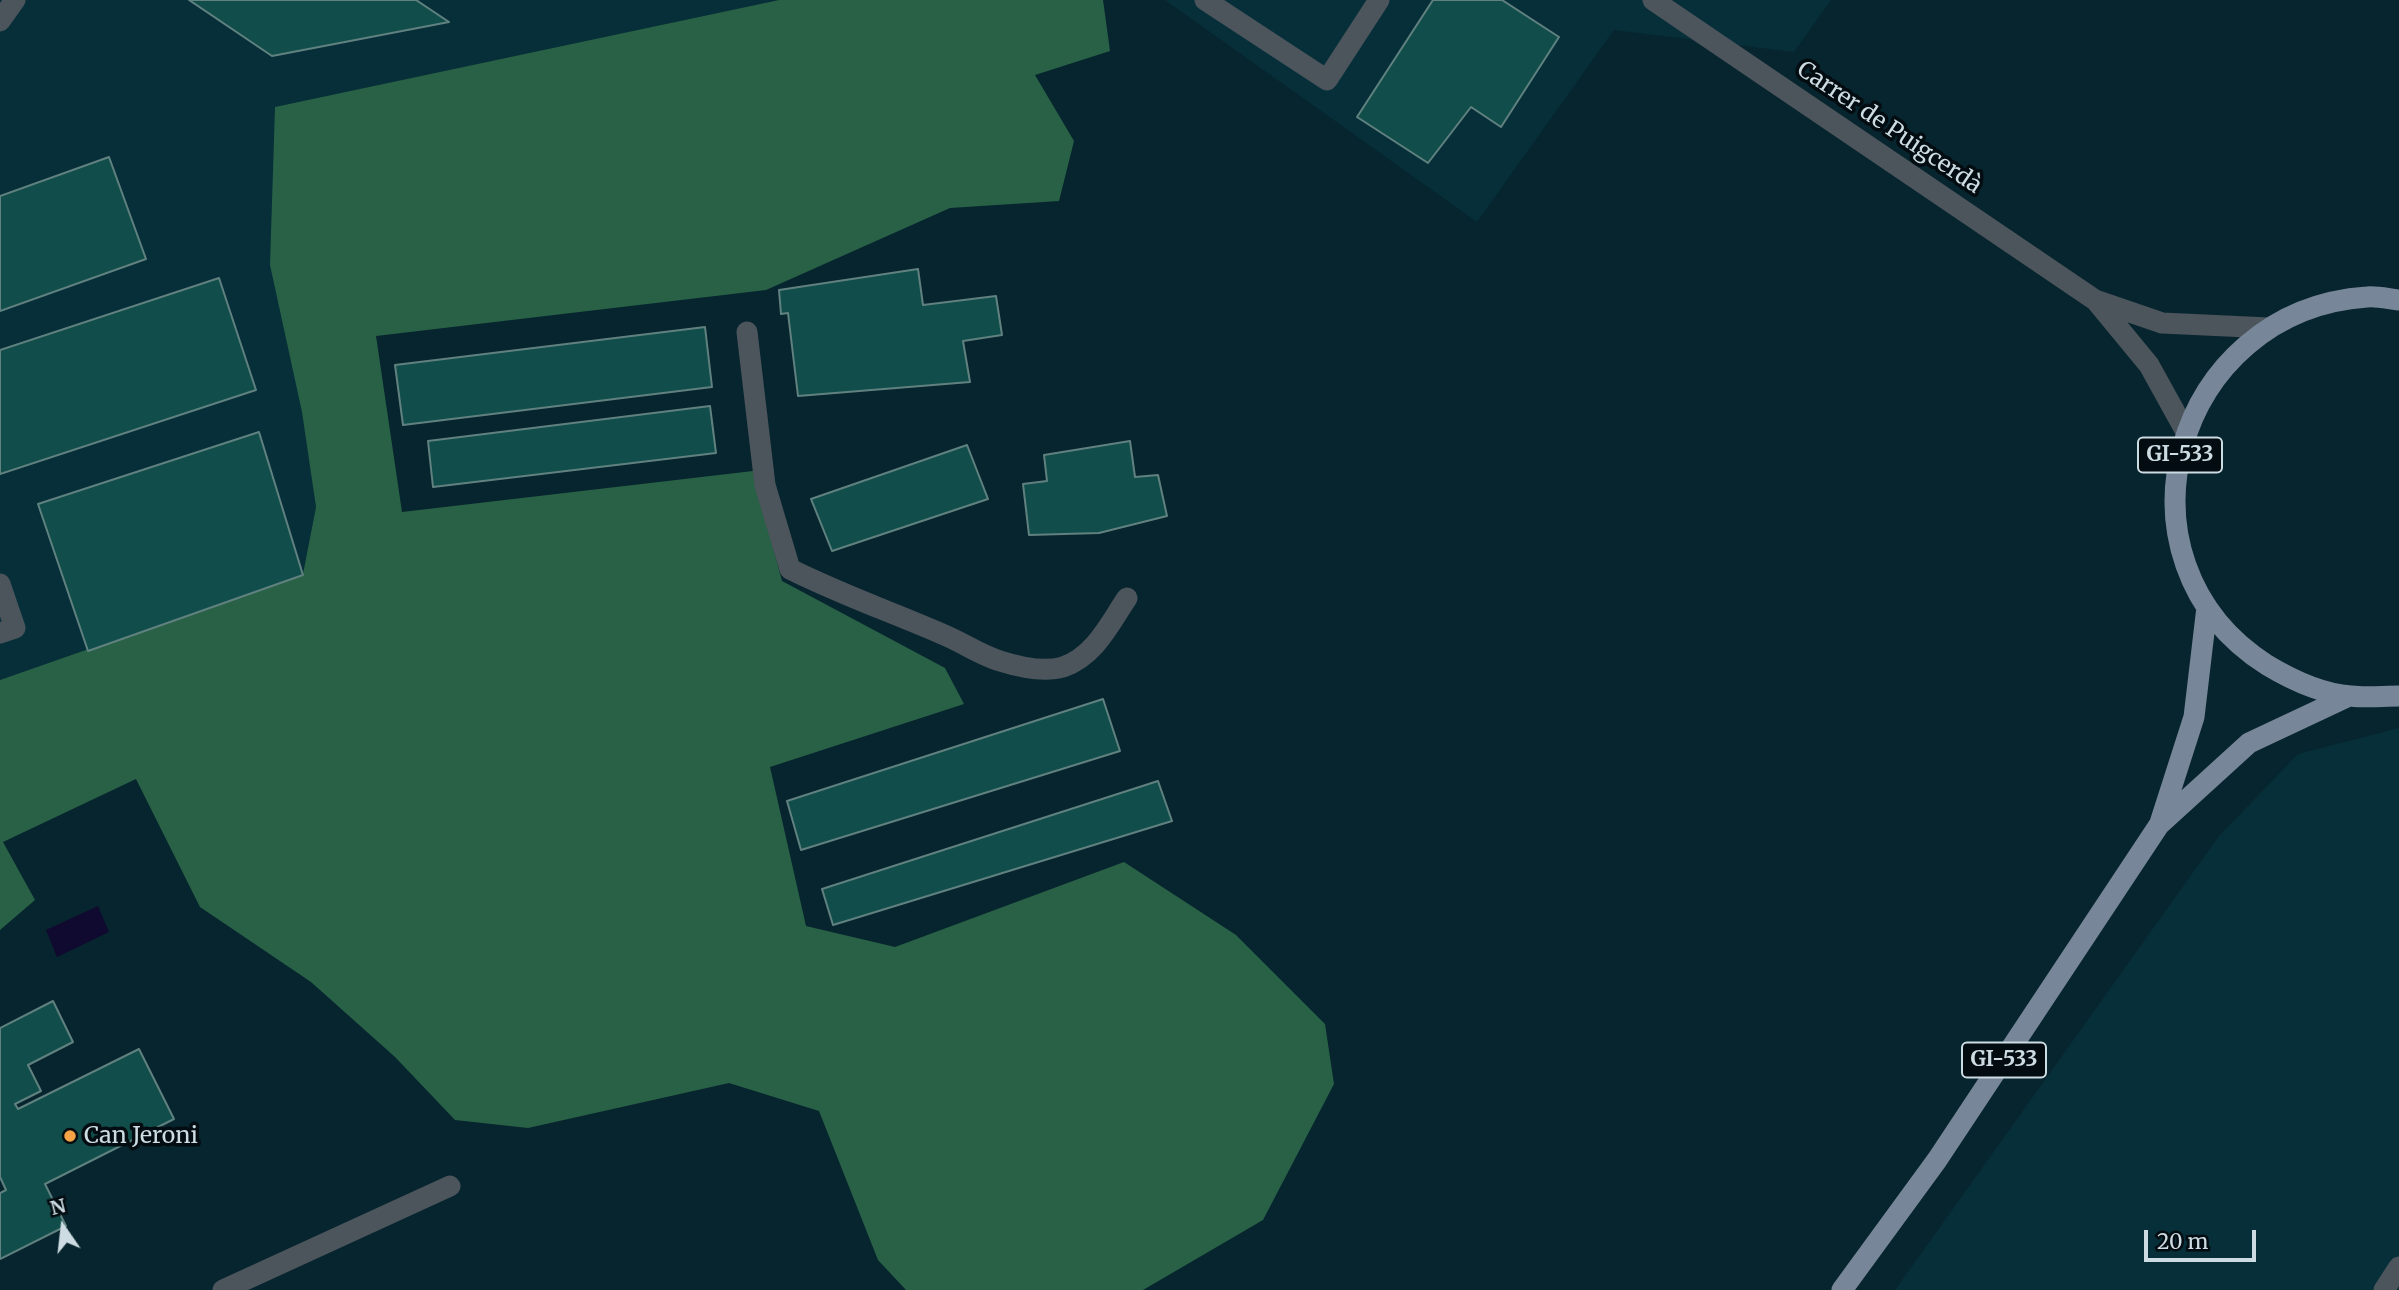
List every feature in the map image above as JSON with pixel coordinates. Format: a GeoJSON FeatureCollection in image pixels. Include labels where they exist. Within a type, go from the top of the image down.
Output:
{"type":"FeatureCollection","features":[{"type":"Feature","properties":{"kind":"main road","name":"GI-533"},"geometry":{"type":"LineString","coordinates":[[2399,300],[2368,297],[2317,306],[2269,328],[2234,356],[2205,391],[2186,432],[2176,476],[2176,522],[2186,566],[2207,607],[2245,650],[2293,681],[2349,696],[2399,696]]}},
{"type":"Feature","properties":{"kind":"main road","name":"GI-533"},"geometry":{"type":"LineString","coordinates":[[2159,825],[2194,717],[2207,607]]}},
{"type":"Feature","properties":{"kind":"main road","name":"GI-533"},"geometry":{"type":"LineString","coordinates":[[1842,1290],[1937,1160],[2159,825],[2249,743],[2349,696]]}},
{"type":"Feature","properties":{"kind":"street"},"geometry":{"type":"LineString","coordinates":[[0,21],[15,0]]}},
{"type":"Feature","properties":{"kind":"street"},"geometry":{"type":"LineString","coordinates":[[1205,0],[1327,80],[1379,0]]}},
{"type":"Feature","properties":{"kind":"street","name":"Carrer de Puigcerdà"},"geometry":{"type":"LineString","coordinates":[[1653,0],[2095,300],[2162,323],[2269,328]]}},
{"type":"Feature","properties":{"kind":"street","name":"Carrer de Puigcerdà"},"geometry":{"type":"LineString","coordinates":[[2095,300],[2149,365],[2186,432]]}},
{"type":"Feature","properties":{"kind":"street"},"geometry":{"type":"LineString","coordinates":[[747,332],[765,485],[790,569],[822,585],[945,635],[998,661],[1032,670],[1063,667],[1085,654],[1100,640],[1127,597]]}},
{"type":"Feature","properties":{"kind":"street"},"geometry":{"type":"LineString","coordinates":[[0,584],[15,628],[0,633]]}},
{"type":"Feature","properties":{"kind":"street"},"geometry":{"type":"LineString","coordinates":[[223,1290],[450,1186]]}},
{"type":"Feature","properties":{"kind":"street"},"geometry":{"type":"LineString","coordinates":[[2384,1290],[2399,1267]]}},
{"type":"Feature","properties":{"kind":"shaded area"},"geometry":{"type":"Polygon","coordinates":[[[0,0],[779,0],[276,107],[303,412],[316,507],[303,575],[0,680],[0,0]]]}},
{"type":"Feature","properties":{"kind":"shaded area"},"geometry":{"type":"Polygon","coordinates":[[[1165,0],[1831,0],[1794,52],[1614,30],[1477,222],[1165,0]]]}},
{"type":"Feature","properties":{"kind":"shaded area"},"geometry":{"type":"Polygon","coordinates":[[[2399,728],[2399,1290],[1895,1290],[2219,836],[2298,754],[2399,728]]]}},
{"type":"Feature","properties":{"kind":"shaded area"},"geometry":{"type":"Polygon","coordinates":[[[98,906],[109,932],[57,957],[46,930],[98,906]]]}},
{"type":"Feature","properties":{"kind":"green space"},"geometry":{"type":"Polygon","coordinates":[[[779,0],[1103,0],[1110,51],[1035,75],[1074,141],[1059,201],[950,208],[766,290],[376,336],[402,512],[753,471],[782,581],[945,668],[964,704],[770,767],[806,926],[895,947],[1124,862],[1236,935],[1325,1024],[1334,1084],[1263,1220],[1143,1290],[906,1290],[878,1260],[819,1111],[729,1083],[528,1128],[455,1120],[395,1057],[311,982],[200,907],[136,779],[3,842],[35,900],[0,930],[0,680],[303,574],[316,507],[302,412],[270,265],[275,107],[779,0]]]}},
{"type":"Feature","properties":{"kind":"building"},"geometry":{"type":"Polygon","coordinates":[[[189,0],[416,0],[449,22],[272,56],[189,0]]]}},
{"type":"Feature","properties":{"kind":"building"},"geometry":{"type":"Polygon","coordinates":[[[1433,0],[1502,0],[1559,37],[1501,127],[1471,107],[1428,163],[1357,117],[1433,0]]]}},
{"type":"Feature","properties":{"kind":"building"},"geometry":{"type":"Polygon","coordinates":[[[109,157],[146,259],[0,311],[0,196],[109,157]]]}},
{"type":"Feature","properties":{"kind":"building"},"geometry":{"type":"Polygon","coordinates":[[[918,269],[923,305],[996,296],[1002,335],[963,341],[970,382],[798,396],[788,313],[781,314],[779,290],[918,269]]]}},
{"type":"Feature","properties":{"kind":"building"},"geometry":{"type":"Polygon","coordinates":[[[219,278],[256,390],[0,474],[0,350],[219,278]]]}},
{"type":"Feature","properties":{"kind":"building"},"geometry":{"type":"Polygon","coordinates":[[[705,327],[712,387],[403,425],[395,365],[705,327]]]}},
{"type":"Feature","properties":{"kind":"building"},"geometry":{"type":"Polygon","coordinates":[[[710,406],[716,453],[433,487],[428,441],[710,406]]]}},
{"type":"Feature","properties":{"kind":"building"},"geometry":{"type":"Polygon","coordinates":[[[259,432],[303,575],[88,651],[38,504],[259,432]]]}},
{"type":"Feature","properties":{"kind":"building"},"geometry":{"type":"Polygon","coordinates":[[[1130,441],[1135,477],[1158,475],[1167,516],[1099,533],[1029,535],[1023,484],[1047,481],[1044,455],[1130,441]]]}},
{"type":"Feature","properties":{"kind":"building"},"geometry":{"type":"Polygon","coordinates":[[[967,445],[988,499],[832,551],[811,499],[967,445]]]}},
{"type":"Feature","properties":{"kind":"building"},"geometry":{"type":"Polygon","coordinates":[[[1103,699],[1120,751],[801,850],[787,801],[1103,699]]]}},
{"type":"Feature","properties":{"kind":"building"},"geometry":{"type":"Polygon","coordinates":[[[1158,781],[1172,821],[833,925],[822,889],[1158,781]]]}},
{"type":"Feature","properties":{"kind":"building","name":"Can Jeroni"},"geometry":{"type":"Polygon","coordinates":[[[53,1001],[73,1042],[28,1065],[41,1091],[15,1104],[18,1109],[139,1049],[174,1119],[45,1184],[66,1226],[0,1259],[0,1193],[6,1190],[0,1177],[0,1028],[53,1001]]]}},
{"type":"Feature","properties":{"kind":"place","name":"Can Jeroni"},"geometry":{"type":"Point","coordinates":[70,1136]}}]}
